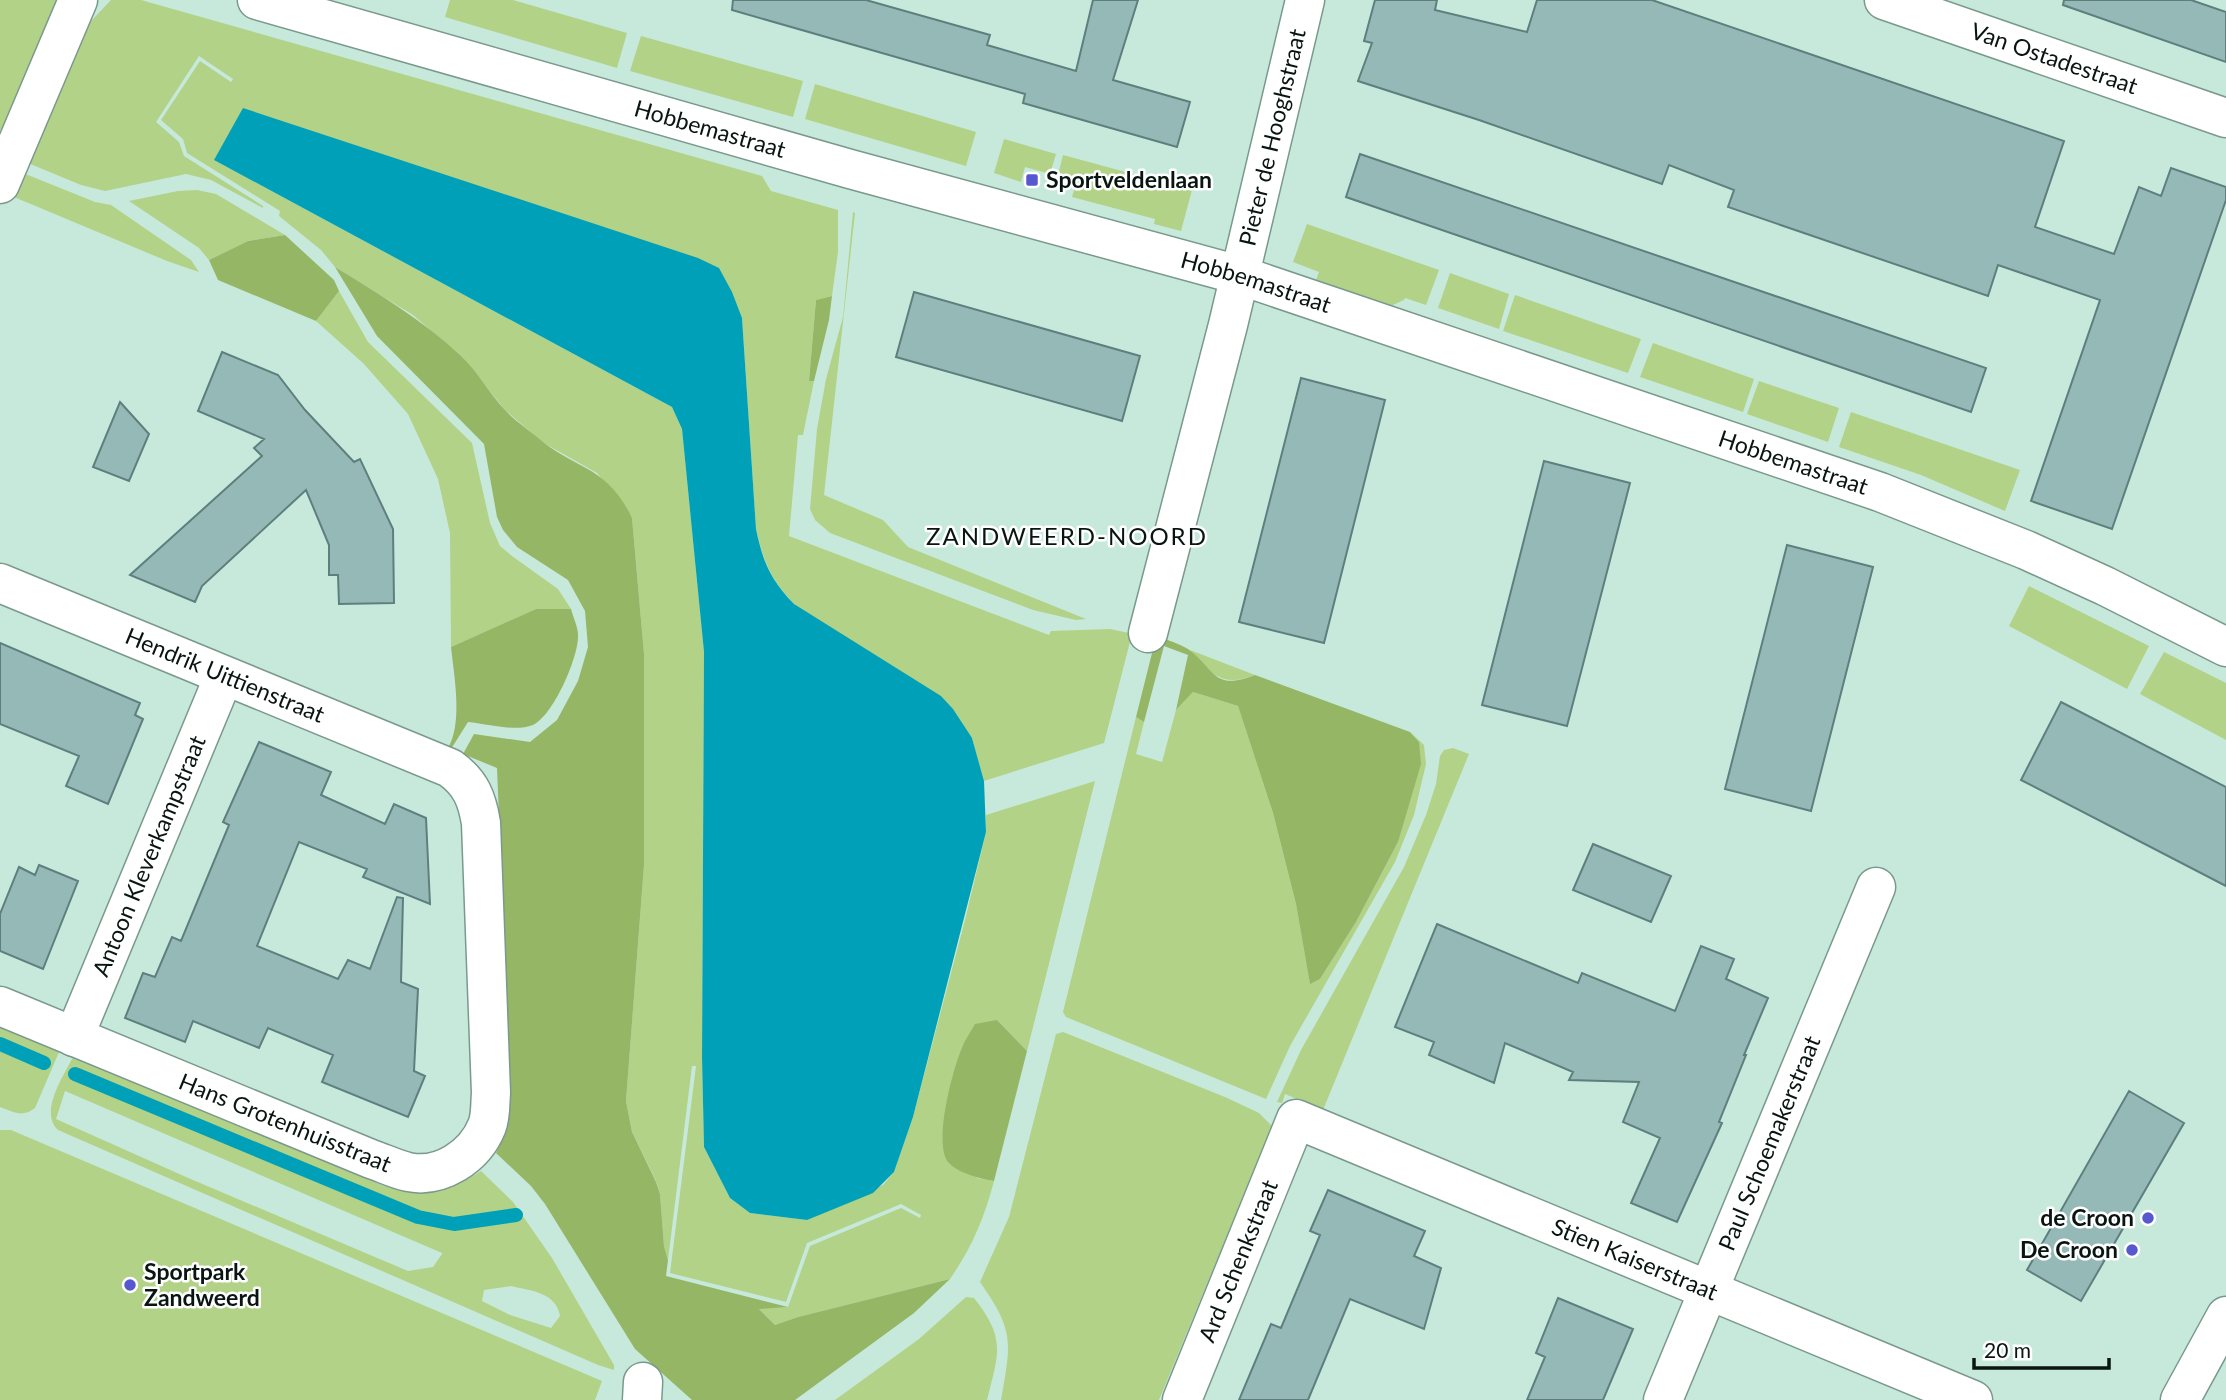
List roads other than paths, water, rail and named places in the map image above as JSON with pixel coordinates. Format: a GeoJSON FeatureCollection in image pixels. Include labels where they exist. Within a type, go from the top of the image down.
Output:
{"type":"FeatureCollection","features":[{"type":"Feature","properties":{"kind":"street"},"geometry":{"type":"LineString","coordinates":[[3,169],[78,0]]}},
{"type":"Feature","properties":{"kind":"street","name":"Pieter de Hooghstraat"},"geometry":{"type":"LineString","coordinates":[[1239,275],[1305,0]]}},
{"type":"Feature","properties":{"kind":"street","name":"Van Ostadestraat"},"geometry":{"type":"LineString","coordinates":[[1884,0],[2226,118]]}},
{"type":"Feature","properties":{"kind":"street","name":"Hobbemastraat"},"geometry":{"type":"LineString","coordinates":[[265,1],[850,169],[1239,275],[1880,492],[2026,550],[2226,647]]}},
{"type":"Feature","properties":{"kind":"street"},"geometry":{"type":"LineString","coordinates":[[1148,633],[1239,275]]}},
{"type":"Feature","properties":{"kind":"street","name":"Hendrik Uittienstraat"},"geometry":{"type":"LineString","coordinates":[[0,583],[450,768]]}},
{"type":"Feature","properties":{"kind":"street","name":"Antoon Kleverkampstraat"},"geometry":{"type":"LineString","coordinates":[[74,1037],[224,676]]}},
{"type":"Feature","properties":{"kind":"street","name":"Hans Grotenhuisstraat"},"geometry":{"type":"LineString","coordinates":[[0,1006],[384,1164],[410,1172],[433,1172],[455,1164],[474,1150],[488,1124],[491,1093],[481,823],[478,804],[471,789],[462,777],[450,768]]}},
{"type":"Feature","properties":{"kind":"street","name":"Paul Schoemakerstraat"},"geometry":{"type":"LineString","coordinates":[[1663,1400],[1876,887]]}},
{"type":"Feature","properties":{"kind":"street","name":"Stien Kaiserstraat"},"geometry":{"type":"LineString","coordinates":[[1296,1119],[1973,1400]]}},
{"type":"Feature","properties":{"kind":"street","name":"Ard Schenkstraat"},"geometry":{"type":"LineString","coordinates":[[1182,1400],[1296,1119]]}},
{"type":"Feature","properties":{"kind":"street"},"geometry":{"type":"LineString","coordinates":[[2180,1400],[2226,1316]]}},
{"type":"Feature","properties":{"kind":"water"},"geometry":{"type":"Polygon","coordinates":[[[243,108],[698,258],[719,268],[742,318],[756,529],[769,570],[794,604],[941,696],[972,738],[984,781],[986,832],[913,1117],[894,1172],[873,1193],[807,1220],[750,1213],[730,1198],[704,1147],[704,652],[682,429],[672,407],[214,160],[243,108]]]}},
{"type":"Feature","properties":{"kind":"waterway"},"geometry":{"type":"LineString","coordinates":[[0,1044],[44,1063]]}},
{"type":"Feature","properties":{"kind":"waterway"},"geometry":{"type":"LineString","coordinates":[[75,1074],[418,1217],[454,1224],[516,1215]]}},
{"type":"Feature","properties":{"kind":"place","name":"Sportveldenlaan"},"geometry":{"type":"Point","coordinates":[1032,180]}},
{"type":"Feature","properties":{"kind":"place","name":"de Croon"},"geometry":{"type":"Point","coordinates":[2148,1218]}},
{"type":"Feature","properties":{"kind":"place","name":"De Croon"},"geometry":{"type":"Point","coordinates":[2132,1250]}},
{"type":"Feature","properties":{"kind":"place","name":"Sportpark Zandweerd"},"geometry":{"type":"Point","coordinates":[130,1285]}},
{"type":"Feature","properties":{"kind":"district","name":"ZANDWEERD-NOORD"},"geometry":{"type":"Point","coordinates":[1067,537]}}]}
